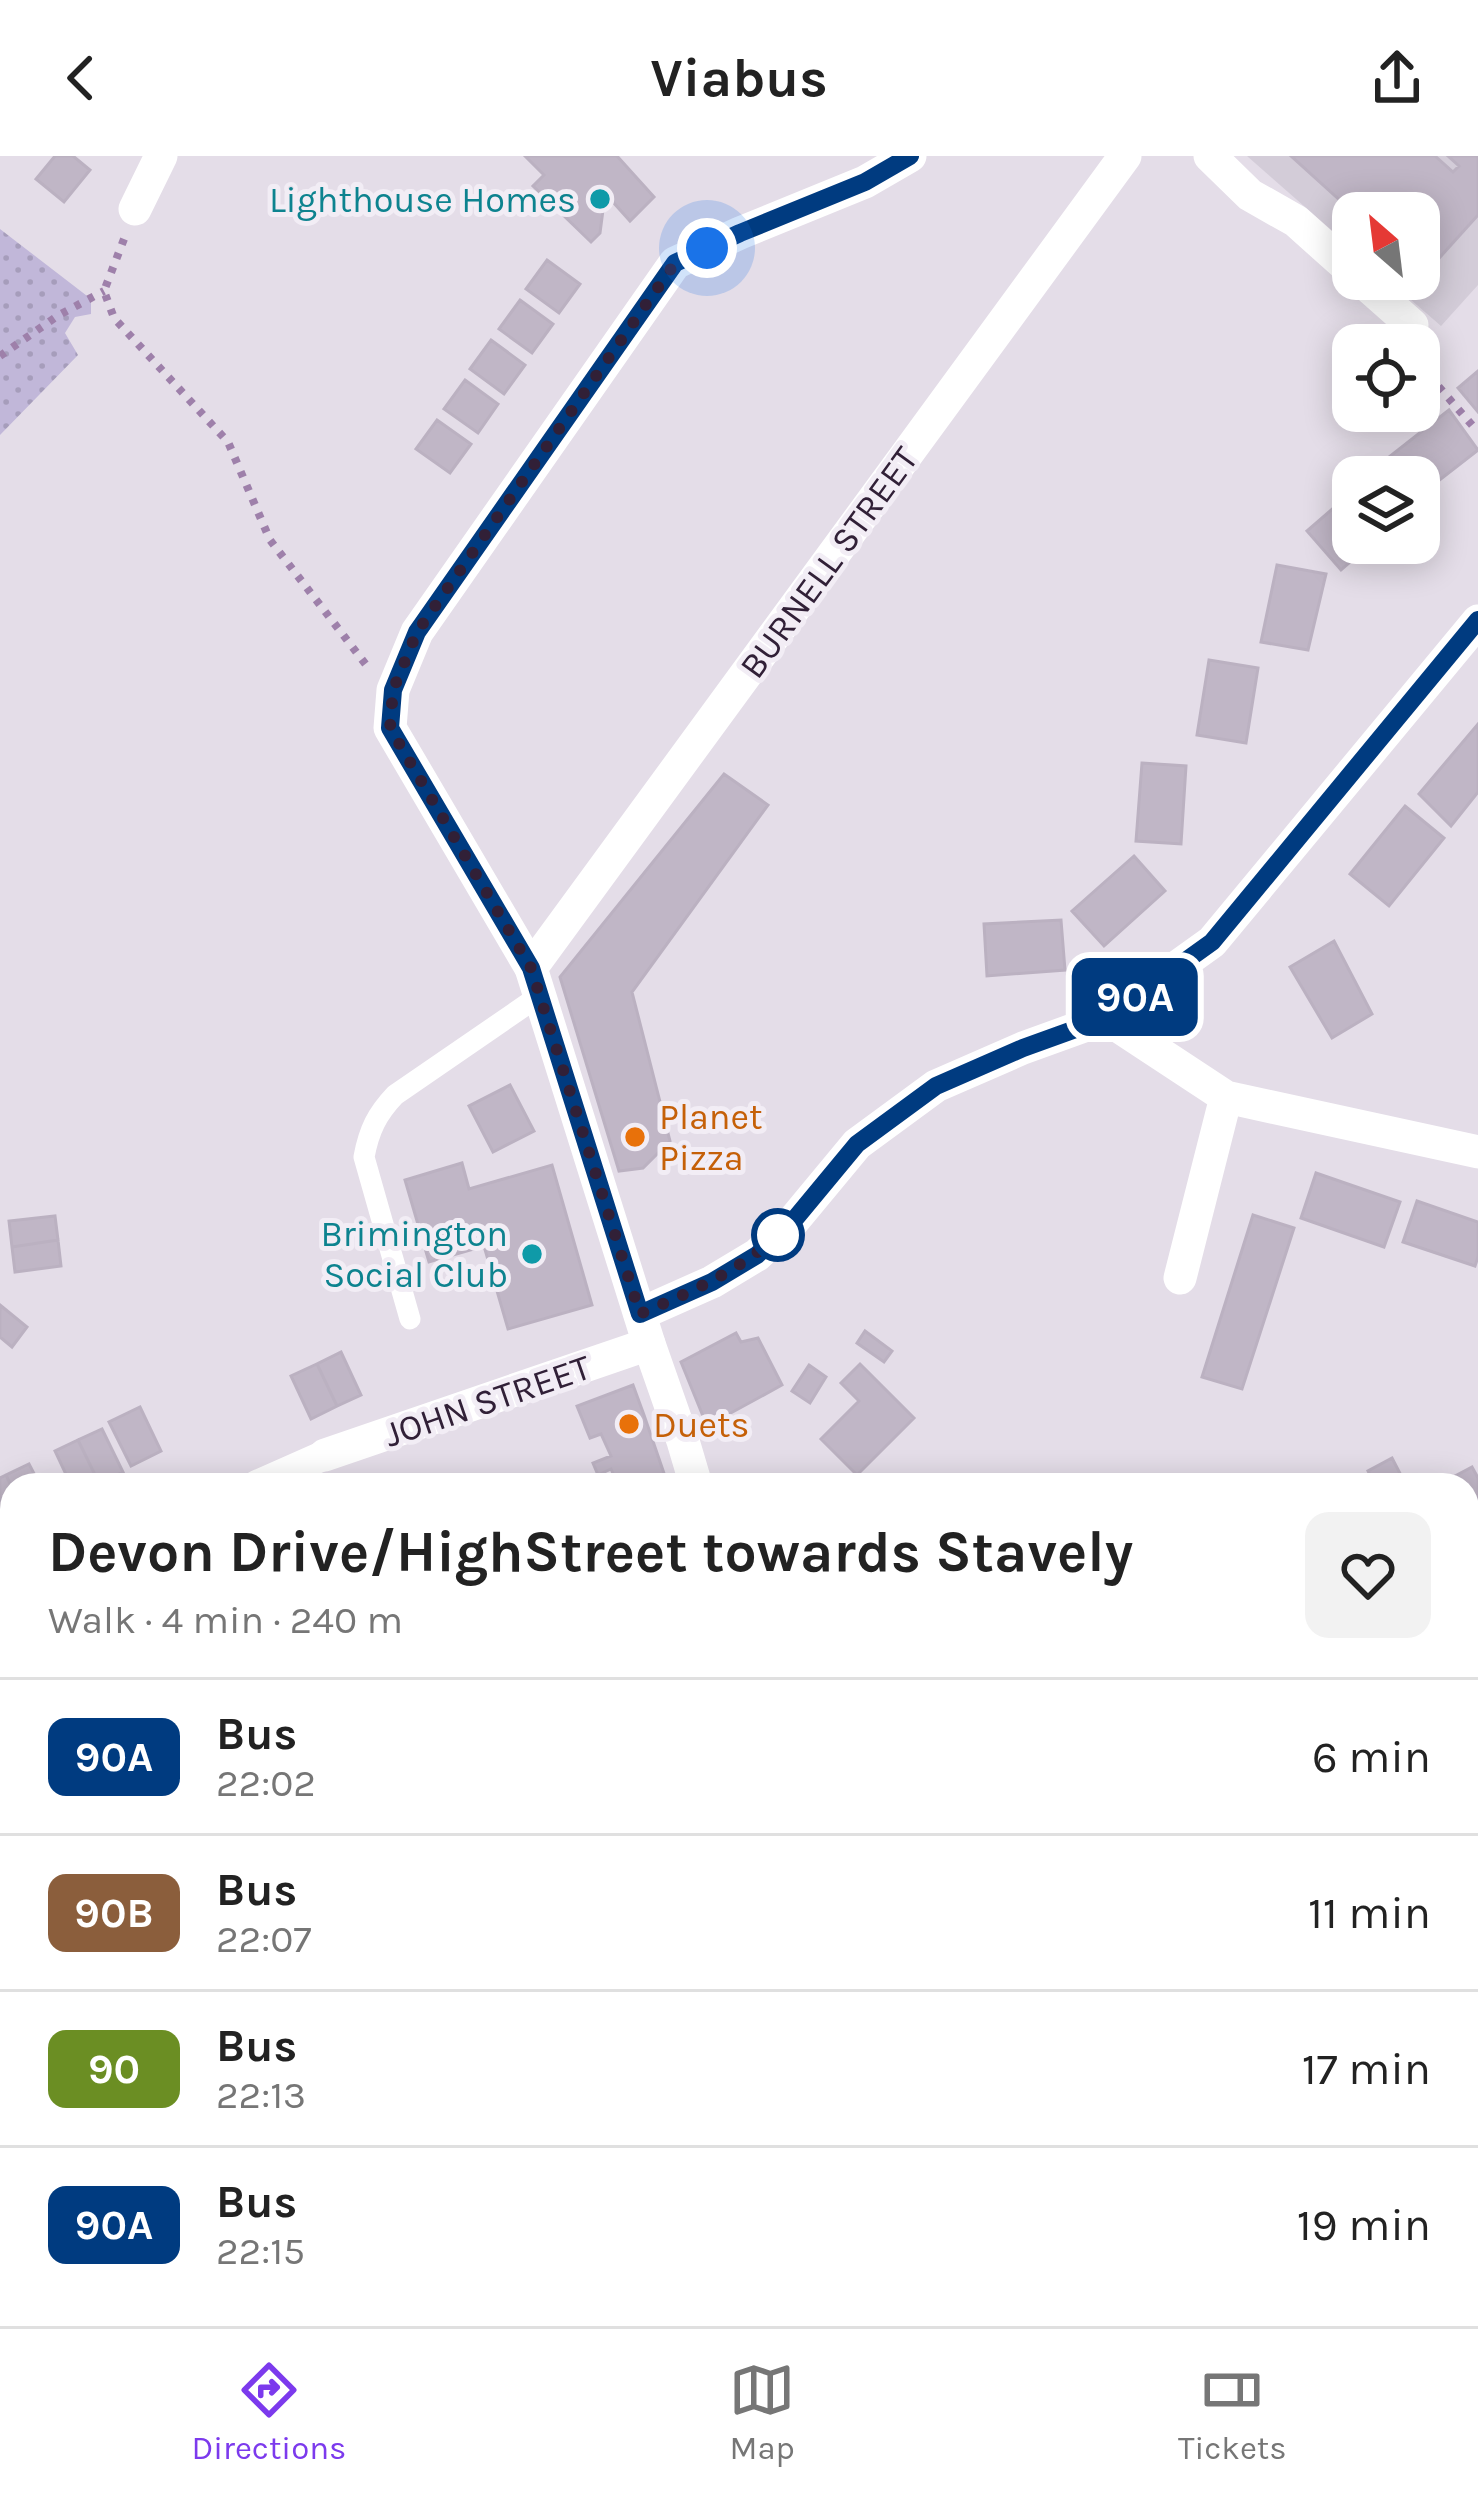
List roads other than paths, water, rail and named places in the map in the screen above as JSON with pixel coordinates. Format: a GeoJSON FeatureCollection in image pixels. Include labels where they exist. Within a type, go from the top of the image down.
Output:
{"type":"FeatureCollection","features":[{"type":"Feature","properties":{"kind":"street"},"geometry":{"type":"LineString","coordinates":[[135,209],[161,156]]}},
{"type":"Feature","properties":{"kind":"street","name":"BURNELL STREET"},"geometry":{"type":"LineString","coordinates":[[535,982],[1126,156]]}},
{"type":"Feature","properties":{"kind":"street"},"geometry":{"type":"LineString","coordinates":[[1210,156],[1250,195],[1296,221],[1332,253]]}},
{"type":"Feature","properties":{"kind":"street"},"geometry":{"type":"LineString","coordinates":[[692,1473],[535,982],[390,728],[393,690],[417,632],[675,263],[865,182],[908,157]]}},
{"type":"Feature","properties":{"kind":"street"},"geometry":{"type":"LineString","coordinates":[[1384,300],[1411,324]]}},
{"type":"Feature","properties":{"kind":"street","name":"JOHN STREET"},"geometry":{"type":"LineString","coordinates":[[325,1455],[644,1329],[757,1255],[794,1220],[857,1144],[936,1086],[1106,1018],[1212,942],[1478,620]]}},
{"type":"Feature","properties":{"kind":"street"},"geometry":{"type":"LineString","coordinates":[[1106,1018],[1226,1097],[1478,1152]]}},
{"type":"Feature","properties":{"kind":"street"},"geometry":{"type":"LineString","coordinates":[[1180,1279],[1226,1097]]}},
{"type":"Feature","properties":{"kind":"street"},"geometry":{"type":"LineString","coordinates":[[284,1473],[325,1455]]}},
{"type":"Feature","properties":{"kind":"lane"},"geometry":{"type":"LineString","coordinates":[[410,1319],[364,1156],[369,1131],[395,1095],[535,982]]}},
{"type":"Feature","properties":{"kind":"place","name":"Lighthouse Homes"},"geometry":{"type":"Point","coordinates":[600,199]}},
{"type":"Feature","properties":{"kind":"place","name":"Planet Pizza"},"geometry":{"type":"Point","coordinates":[635,1137]}},
{"type":"Feature","properties":{"kind":"place","name":"Brimington Social Club"},"geometry":{"type":"Point","coordinates":[532,1254]}},
{"type":"Feature","properties":{"kind":"place","name":"Duets"},"geometry":{"type":"Point","coordinates":[629,1424]}}]}
